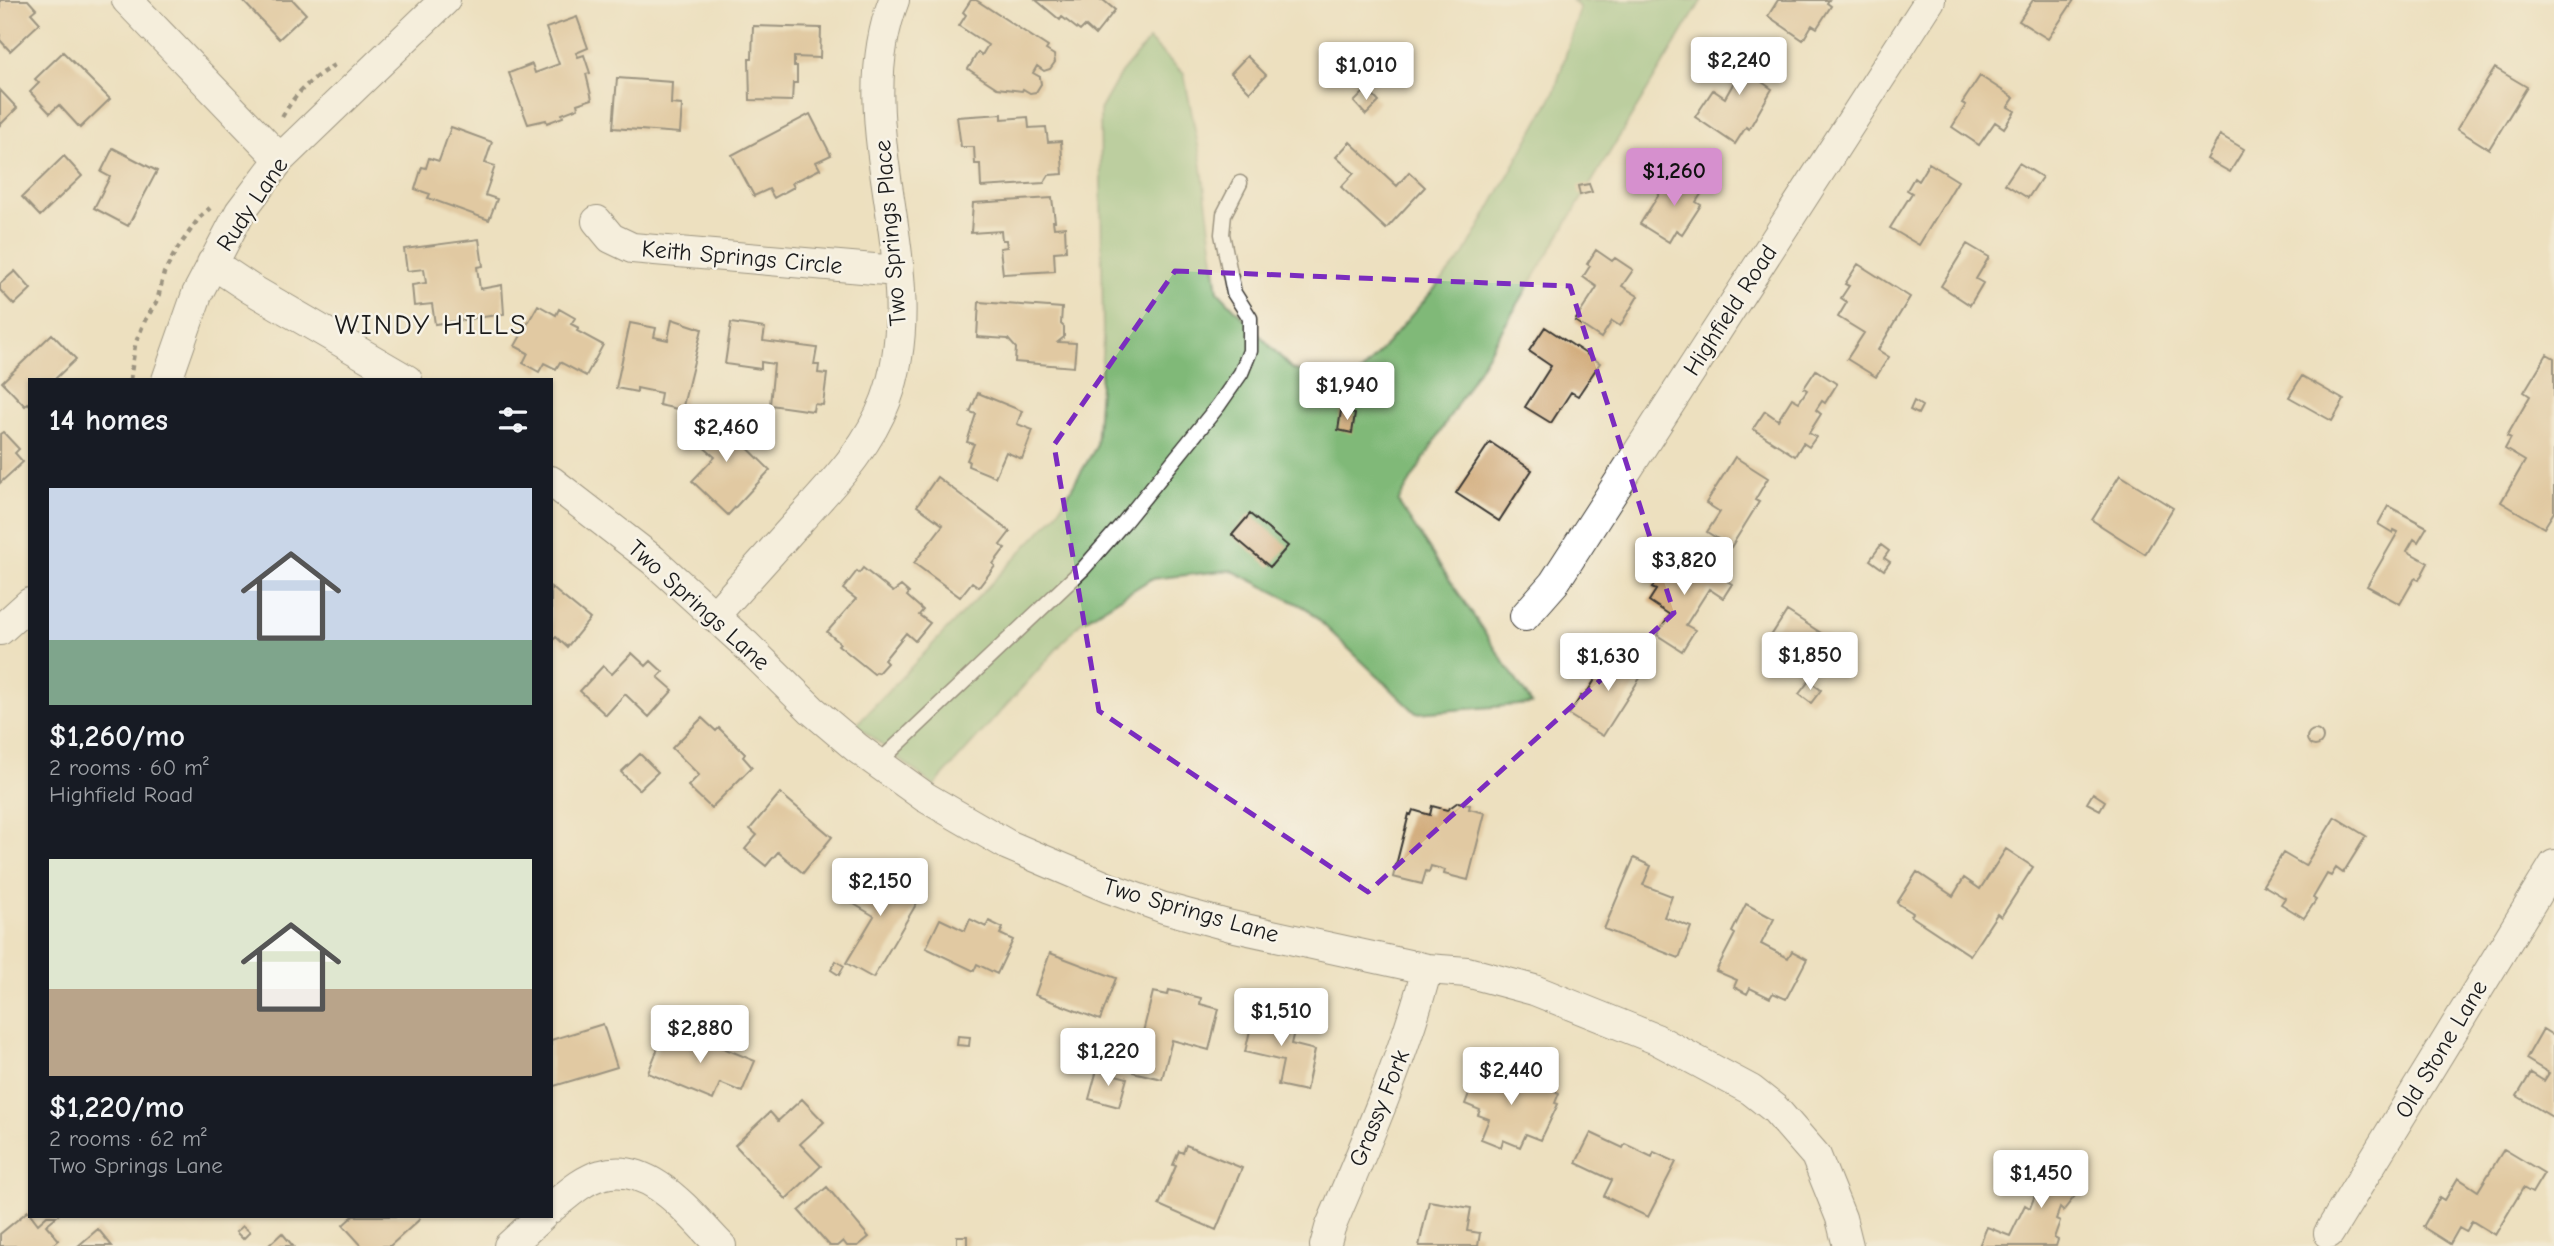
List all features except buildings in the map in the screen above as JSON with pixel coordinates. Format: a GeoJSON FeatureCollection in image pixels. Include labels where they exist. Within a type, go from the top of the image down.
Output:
{"type":"FeatureCollection","features":[{"type":"Feature","properties":{"kind":"street"},"geometry":{"type":"LineString","coordinates":[[127,0],[280,159]]}},
{"type":"Feature","properties":{"kind":"street","name":"Rudy Lane"},"geometry":{"type":"LineString","coordinates":[[168,378],[193,304],[240,212],[280,159],[445,0]]}},
{"type":"Feature","properties":{"kind":"street","name":"Two Springs Place"},"geometry":{"type":"LineString","coordinates":[[714,616],[848,467],[870,434],[886,399],[898,354],[901,315],[877,89],[880,51],[894,0]]}},
{"type":"Feature","properties":{"kind":"street","name":"Highfield Road"},"geometry":{"type":"LineString","coordinates":[[1525,616],[1555,583],[1930,0]]}},
{"type":"Feature","properties":{"kind":"street","name":"Keith Springs Circle"},"geometry":{"type":"LineString","coordinates":[[597,221],[611,238],[632,248],[897,271]]}},
{"type":"Feature","properties":{"kind":"street"},"geometry":{"type":"LineString","coordinates":[[212,263],[251,289],[404,378]]}},
{"type":"Feature","properties":{"kind":"street","name":"Two Springs Lane"},"geometry":{"type":"LineString","coordinates":[[553,483],[653,560],[813,710],[878,763],[925,797],[1008,845],[1164,908],[1231,926],[1427,969],[1468,972],[1534,990],[1656,1039],[1751,1090],[1775,1109],[1816,1156],[1841,1218],[1848,1246]]}},
{"type":"Feature","properties":{"kind":"street"},"geometry":{"type":"LineString","coordinates":[[0,630],[28,605]]}},
{"type":"Feature","properties":{"kind":"street","name":"Old Stone Lane"},"geometry":{"type":"LineString","coordinates":[[2329,1233],[2554,865]]}},
{"type":"Feature","properties":{"kind":"street","name":"Grassy Fork"},"geometry":{"type":"LineString","coordinates":[[1325,1246],[1330,1228],[1395,1076],[1427,969]]}},
{"type":"Feature","properties":{"kind":"street"},"geometry":{"type":"LineString","coordinates":[[553,1206],[587,1181],[602,1174],[622,1172],[646,1179],[671,1195],[721,1246]]}},
{"type":"Feature","properties":{"kind":"street"},"geometry":{"type":"LineString","coordinates":[[509,1246],[540,1218]]}},
{"type":"Feature","properties":{"kind":"lane"},"geometry":{"type":"LineString","coordinates":[[878,763],[1083,569],[1134,511],[1241,373],[1250,351],[1250,318],[1234,293],[1222,234],[1224,214],[1240,183]]}},
{"type":"Feature","properties":{"kind":"highlighted area"},"geometry":{"type":"Polygon","coordinates":[[[1175,271],[1570,286],[1674,613],[1368,892],[1099,711],[1054,445],[1175,271]]]}},
{"type":"Feature","properties":{"kind":"green space"},"geometry":{"type":"Polygon","coordinates":[[[1572,0],[1702,0],[1398,502],[1532,704],[1416,713],[1306,608],[1231,570],[1151,579],[1080,623],[934,786],[856,725],[1055,516],[1096,447],[1103,339],[1100,110],[1121,73],[1149,40],[1184,74],[1201,160],[1218,291],[1292,369],[1348,388],[1464,255],[1554,93],[1580,8],[1572,0]]]}},
{"type":"Feature","properties":{"kind":"district","name":"WINDY HILLS"},"geometry":{"type":"Point","coordinates":[431,324]}}]}
